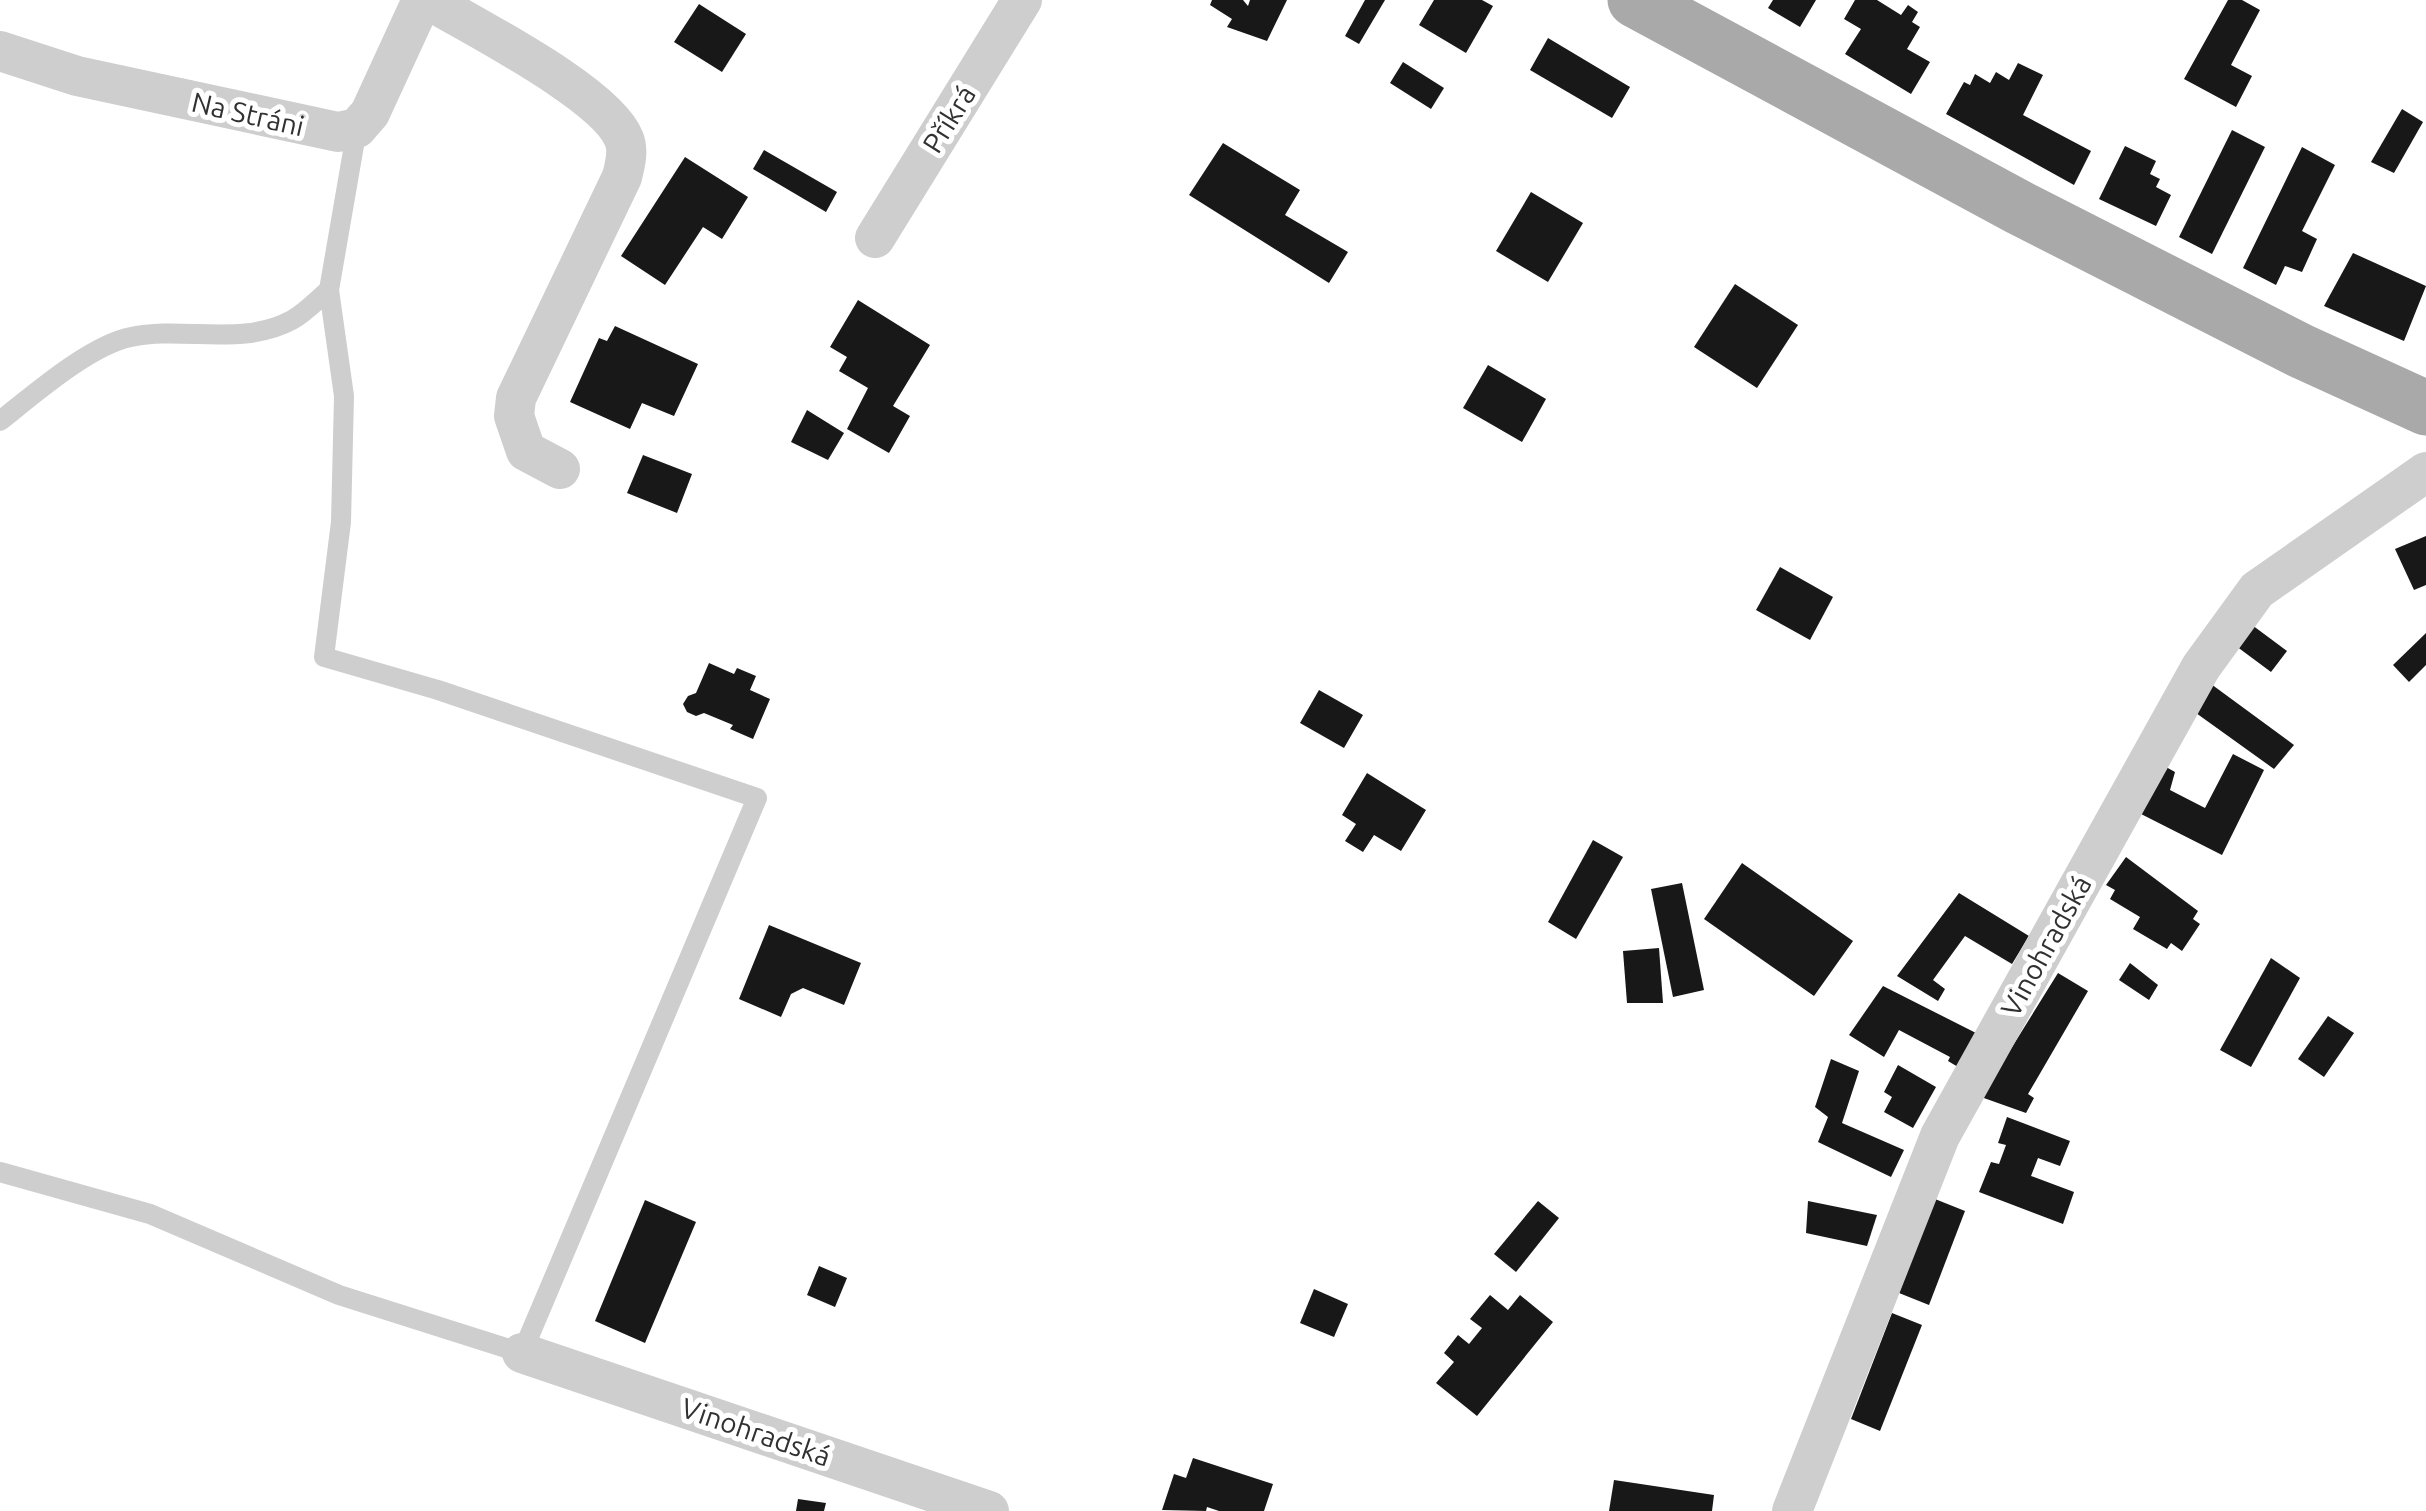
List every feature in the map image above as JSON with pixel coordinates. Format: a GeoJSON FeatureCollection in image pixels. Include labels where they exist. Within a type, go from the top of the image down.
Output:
{"type":"FeatureCollection","features":[{"type":"Feature","properties":{"kind":"main road"},"geometry":{"type":"LineString","coordinates":[[1635,0],[2090,244],[2301,351],[2426,408]]}},
{"type":"Feature","properties":{"kind":"street"},"geometry":{"type":"LineString","coordinates":[[357,128],[370,114],[425,0],[584,93],[615,120],[626,142],[622,177],[516,398],[514,416],[526,451],[560,469]]}},
{"type":"Feature","properties":{"kind":"street","name":"Příkrá"},"geometry":{"type":"LineString","coordinates":[[875,238],[1022,0]]}},
{"type":"Feature","properties":{"kind":"street","name":"Na Stráni"},"geometry":{"type":"LineString","coordinates":[[0,51],[76,76],[321,130],[357,128]]}},
{"type":"Feature","properties":{"kind":"street","name":"Vinohradská"},"geometry":{"type":"LineString","coordinates":[[1792,1511],[1940,1136],[2202,667],[2258,590],[2426,472]]}},
{"type":"Feature","properties":{"kind":"street","name":"Vinohradská"},"geometry":{"type":"LineString","coordinates":[[522,1354],[989,1511]]}},
{"type":"Feature","properties":{"kind":"lane"},"geometry":{"type":"LineString","coordinates":[[0,1172],[150,1214],[338,1295],[522,1354],[756,798],[438,690],[324,657],[341,522],[344,396],[328,290],[357,128]]}},
{"type":"Feature","properties":{"kind":"lane"},"geometry":{"type":"LineString","coordinates":[[0,421],[62,371],[127,337],[169,332],[258,332],[293,320],[328,290]]}},
{"type":"Feature","properties":{"kind":"building"},"geometry":{"type":"Polygon","coordinates":[[[1212,0],[1243,0],[1248,6],[1250,0],[1287,0],[1267,41],[1227,27],[1232,19],[1210,5],[1212,0]]]}},
{"type":"Feature","properties":{"kind":"building"},"geometry":{"type":"Polygon","coordinates":[[[1365,0],[1385,0],[1359,44],[1345,36],[1365,0]]]}},
{"type":"Feature","properties":{"kind":"building"},"geometry":{"type":"Polygon","coordinates":[[[1434,0],[1482,0],[1493,6],[1466,53],[1419,25],[1434,0]]]}},
{"type":"Feature","properties":{"kind":"building"},"geometry":{"type":"Polygon","coordinates":[[[1773,0],[1816,0],[1800,27],[1768,8],[1773,0]]]}},
{"type":"Feature","properties":{"kind":"building"},"geometry":{"type":"Polygon","coordinates":[[[1855,0],[1877,0],[1901,15],[1908,5],[1918,12],[1912,22],[1920,27],[1907,49],[1930,62],[1911,94],[1845,54],[1861,29],[1844,19],[1855,0]]]}},
{"type":"Feature","properties":{"kind":"building"},"geometry":{"type":"Polygon","coordinates":[[[2228,0],[2242,0],[2260,10],[2231,65],[2252,76],[2236,107],[2184,79],[2228,0]]]}},
{"type":"Feature","properties":{"kind":"building"},"geometry":{"type":"Polygon","coordinates":[[[699,4],[746,34],[722,72],[674,42],[699,4]]]}},
{"type":"Feature","properties":{"kind":"building"},"geometry":{"type":"Polygon","coordinates":[[[1548,38],[1630,87],[1612,118],[1530,70],[1548,38]]]}},
{"type":"Feature","properties":{"kind":"building"},"geometry":{"type":"Polygon","coordinates":[[[1403,62],[1444,88],[1431,109],[1390,83],[1403,62]]]}},
{"type":"Feature","properties":{"kind":"building"},"geometry":{"type":"Polygon","coordinates":[[[2018,63],[2043,75],[2023,115],[2091,151],[2074,185],[1946,114],[1964,82],[1970,85],[1975,74],[1990,83],[1996,72],[2009,80],[2018,63]]]}},
{"type":"Feature","properties":{"kind":"building"},"geometry":{"type":"Polygon","coordinates":[[[2402,109],[2423,122],[2394,173],[2371,162],[2402,109]]]}},
{"type":"Feature","properties":{"kind":"building"},"geometry":{"type":"Polygon","coordinates":[[[2232,130],[2265,147],[2212,254],[2179,237],[2232,130]]]}},
{"type":"Feature","properties":{"kind":"building"},"geometry":{"type":"Polygon","coordinates":[[[1223,143],[1300,190],[1285,215],[1348,252],[1329,283],[1189,195],[1223,143]]]}},
{"type":"Feature","properties":{"kind":"building"},"geometry":{"type":"Polygon","coordinates":[[[2125,146],[2156,161],[2150,174],[2160,179],[2156,187],[2171,195],[2156,226],[2099,199],[2125,146]]]}},
{"type":"Feature","properties":{"kind":"building"},"geometry":{"type":"Polygon","coordinates":[[[2302,147],[2335,165],[2302,231],[2317,239],[2302,272],[2285,266],[2276,285],[2243,268],[2302,147]]]}},
{"type":"Feature","properties":{"kind":"building"},"geometry":{"type":"Polygon","coordinates":[[[764,150],[837,192],[826,212],[753,169],[764,150]]]}},
{"type":"Feature","properties":{"kind":"building"},"geometry":{"type":"Polygon","coordinates":[[[685,157],[748,197],[722,239],[703,227],[665,285],[621,256],[685,157]]]}},
{"type":"Feature","properties":{"kind":"building"},"geometry":{"type":"Polygon","coordinates":[[[1531,192],[1583,223],[1548,282],[1496,251],[1531,192]]]}},
{"type":"Feature","properties":{"kind":"building"},"geometry":{"type":"Polygon","coordinates":[[[2353,253],[2426,286],[2404,341],[2324,306],[2353,253]]]}},
{"type":"Feature","properties":{"kind":"building"},"geometry":{"type":"Polygon","coordinates":[[[1735,284],[1798,325],[1757,388],[1694,347],[1735,284]]]}},
{"type":"Feature","properties":{"kind":"building"},"geometry":{"type":"Polygon","coordinates":[[[858,300],[930,345],[893,406],[910,416],[889,453],[847,429],[868,388],[839,371],[847,357],[830,347],[858,300]]]}},
{"type":"Feature","properties":{"kind":"building"},"geometry":{"type":"Polygon","coordinates":[[[615,326],[698,364],[674,416],[642,403],[630,429],[570,402],[599,338],[607,341],[615,326]]]}},
{"type":"Feature","properties":{"kind":"building"},"geometry":{"type":"Polygon","coordinates":[[[1488,365],[1546,399],[1522,442],[1463,408],[1488,365]]]}},
{"type":"Feature","properties":{"kind":"building"},"geometry":{"type":"Polygon","coordinates":[[[807,410],[844,433],[828,460],[791,442],[807,410]]]}},
{"type":"Feature","properties":{"kind":"building"},"geometry":{"type":"Polygon","coordinates":[[[643,455],[692,474],[677,513],[627,493],[643,455]]]}},
{"type":"Feature","properties":{"kind":"building"},"geometry":{"type":"Polygon","coordinates":[[[2426,536],[2426,585],[2414,590],[2395,549],[2426,536]]]}},
{"type":"Feature","properties":{"kind":"building"},"geometry":{"type":"Polygon","coordinates":[[[1780,567],[1833,597],[1810,640],[1756,610],[1780,567]]]}},
{"type":"Feature","properties":{"kind":"building"},"geometry":{"type":"Polygon","coordinates":[[[2252,625],[2287,651],[2271,672],[2236,646],[2252,625]]]}},
{"type":"Feature","properties":{"kind":"building"},"geometry":{"type":"Polygon","coordinates":[[[2426,633],[2426,665],[2409,682],[2393,665],[2426,633]]]}},
{"type":"Feature","properties":{"kind":"building"},"geometry":{"type":"Polygon","coordinates":[[[709,663],[734,674],[737,668],[756,676],[750,690],[770,699],[753,739],[704,713],[696,716],[687,712],[683,704],[696,693],[709,663]]]}},
{"type":"Feature","properties":{"kind":"building"},"geometry":{"type":"Polygon","coordinates":[[[2211,684],[2294,745],[2274,769],[2196,713],[2211,684]]]}},
{"type":"Feature","properties":{"kind":"building"},"geometry":{"type":"Polygon","coordinates":[[[1319,690],[1363,715],[1344,748],[1300,723],[1319,690]]]}},
{"type":"Feature","properties":{"kind":"building"},"geometry":{"type":"Polygon","coordinates":[[[2233,754],[2264,770],[2222,855],[2141,814],[2166,767],[2175,772],[2170,790],[2205,808],[2233,754]]]}},
{"type":"Feature","properties":{"kind":"building"},"geometry":{"type":"Polygon","coordinates":[[[1367,773],[1426,810],[1401,851],[1374,835],[1363,852],[1345,841],[1356,824],[1342,815],[1367,773]]]}},
{"type":"Feature","properties":{"kind":"building"},"geometry":{"type":"Polygon","coordinates":[[[1593,840],[1623,857],[1576,939],[1548,922],[1593,840]]]}},
{"type":"Feature","properties":{"kind":"building"},"geometry":{"type":"Polygon","coordinates":[[[2126,857],[2198,911],[2193,919],[2200,924],[2182,951],[2171,943],[2167,949],[2133,929],[2140,917],[2110,899],[2115,890],[2106,885],[2126,857]]]}},
{"type":"Feature","properties":{"kind":"building"},"geometry":{"type":"Polygon","coordinates":[[[1742,863],[1853,941],[1814,996],[1704,919],[1742,863]]]}},
{"type":"Feature","properties":{"kind":"building"},"geometry":{"type":"Polygon","coordinates":[[[1682,883],[1704,990],[1673,997],[1651,889],[1682,883]]]}},
{"type":"Feature","properties":{"kind":"building"},"geometry":{"type":"Polygon","coordinates":[[[1959,893],[2029,936],[2012,964],[1965,936],[1933,980],[1945,989],[1938,1001],[1897,976],[1959,893]]]}},
{"type":"Feature","properties":{"kind":"building"},"geometry":{"type":"Polygon","coordinates":[[[769,925],[861,963],[844,1005],[803,988],[791,994],[781,1017],[739,999],[769,925]]]}},
{"type":"Feature","properties":{"kind":"building"},"geometry":{"type":"Polygon","coordinates":[[[1659,948],[1663,1003],[1627,1003],[1623,951],[1659,948]]]}},
{"type":"Feature","properties":{"kind":"building"},"geometry":{"type":"Polygon","coordinates":[[[2271,958],[2300,978],[2251,1067],[2220,1050],[2271,958]]]}},
{"type":"Feature","properties":{"kind":"building"},"geometry":{"type":"Polygon","coordinates":[[[2130,963],[2158,985],[2149,1000],[2119,980],[2130,963]]]}},
{"type":"Feature","properties":{"kind":"building"},"geometry":{"type":"Polygon","coordinates":[[[2058,973],[2088,991],[2028,1094],[2034,1098],[2026,1113],[1981,1097],[2058,973]]]}},
{"type":"Feature","properties":{"kind":"building"},"geometry":{"type":"Polygon","coordinates":[[[1883,986],[1976,1033],[1958,1067],[1948,1061],[1950,1057],[1899,1030],[1884,1057],[1849,1035],[1883,986]]]}},
{"type":"Feature","properties":{"kind":"building"},"geometry":{"type":"Polygon","coordinates":[[[2328,1016],[2354,1033],[2324,1077],[2298,1059],[2328,1016]]]}},
{"type":"Feature","properties":{"kind":"building"},"geometry":{"type":"Polygon","coordinates":[[[1831,1059],[1859,1071],[1842,1123],[1904,1150],[1891,1177],[1818,1142],[1828,1117],[1815,1107],[1831,1059]]]}},
{"type":"Feature","properties":{"kind":"building"},"geometry":{"type":"Polygon","coordinates":[[[1898,1065],[1936,1087],[1913,1128],[1884,1112],[1892,1097],[1884,1092],[1898,1065]]]}},
{"type":"Feature","properties":{"kind":"building"},"geometry":{"type":"Polygon","coordinates":[[[2007,1117],[2070,1141],[2060,1166],[2038,1158],[2031,1176],[2074,1192],[2063,1224],[1979,1192],[1991,1162],[1999,1164],[2006,1145],[1998,1143],[2007,1117]]]}},
{"type":"Feature","properties":{"kind":"building"},"geometry":{"type":"Polygon","coordinates":[[[1935,1199],[1965,1211],[1929,1305],[1899,1293],[1935,1199]]]}},
{"type":"Feature","properties":{"kind":"building"},"geometry":{"type":"Polygon","coordinates":[[[645,1200],[696,1222],[645,1343],[595,1321],[645,1200]]]}},
{"type":"Feature","properties":{"kind":"building"},"geometry":{"type":"Polygon","coordinates":[[[1538,1201],[1559,1218],[1516,1272],[1494,1254],[1538,1201]]]}},
{"type":"Feature","properties":{"kind":"building"},"geometry":{"type":"Polygon","coordinates":[[[1808,1201],[1877,1215],[1867,1246],[1806,1233],[1808,1201]]]}},
{"type":"Feature","properties":{"kind":"building"},"geometry":{"type":"Polygon","coordinates":[[[819,1266],[847,1278],[835,1307],[807,1295],[819,1266]]]}},
{"type":"Feature","properties":{"kind":"building"},"geometry":{"type":"Polygon","coordinates":[[[1314,1289],[1348,1304],[1334,1337],[1300,1323],[1314,1289]]]}},
{"type":"Feature","properties":{"kind":"building"},"geometry":{"type":"Polygon","coordinates":[[[1490,1295],[1508,1310],[1520,1295],[1553,1322],[1477,1416],[1436,1383],[1454,1362],[1444,1353],[1458,1335],[1469,1344],[1482,1328],[1470,1319],[1490,1295]]]}},
{"type":"Feature","properties":{"kind":"building"},"geometry":{"type":"Polygon","coordinates":[[[1892,1313],[1922,1325],[1880,1431],[1851,1419],[1892,1313]]]}},
{"type":"Feature","properties":{"kind":"building"},"geometry":{"type":"Polygon","coordinates":[[[1193,1458],[1273,1484],[1264,1511],[1219,1511],[1207,1507],[1206,1511],[1162,1510],[1174,1474],[1186,1478],[1193,1458]]]}},
{"type":"Feature","properties":{"kind":"building"},"geometry":{"type":"Polygon","coordinates":[[[1614,1480],[1714,1495],[1712,1511],[1609,1511],[1614,1480]]]}},
{"type":"Feature","properties":{"kind":"building"},"geometry":{"type":"Polygon","coordinates":[[[798,1499],[826,1503],[824,1511],[796,1511],[798,1499]]]}}]}
